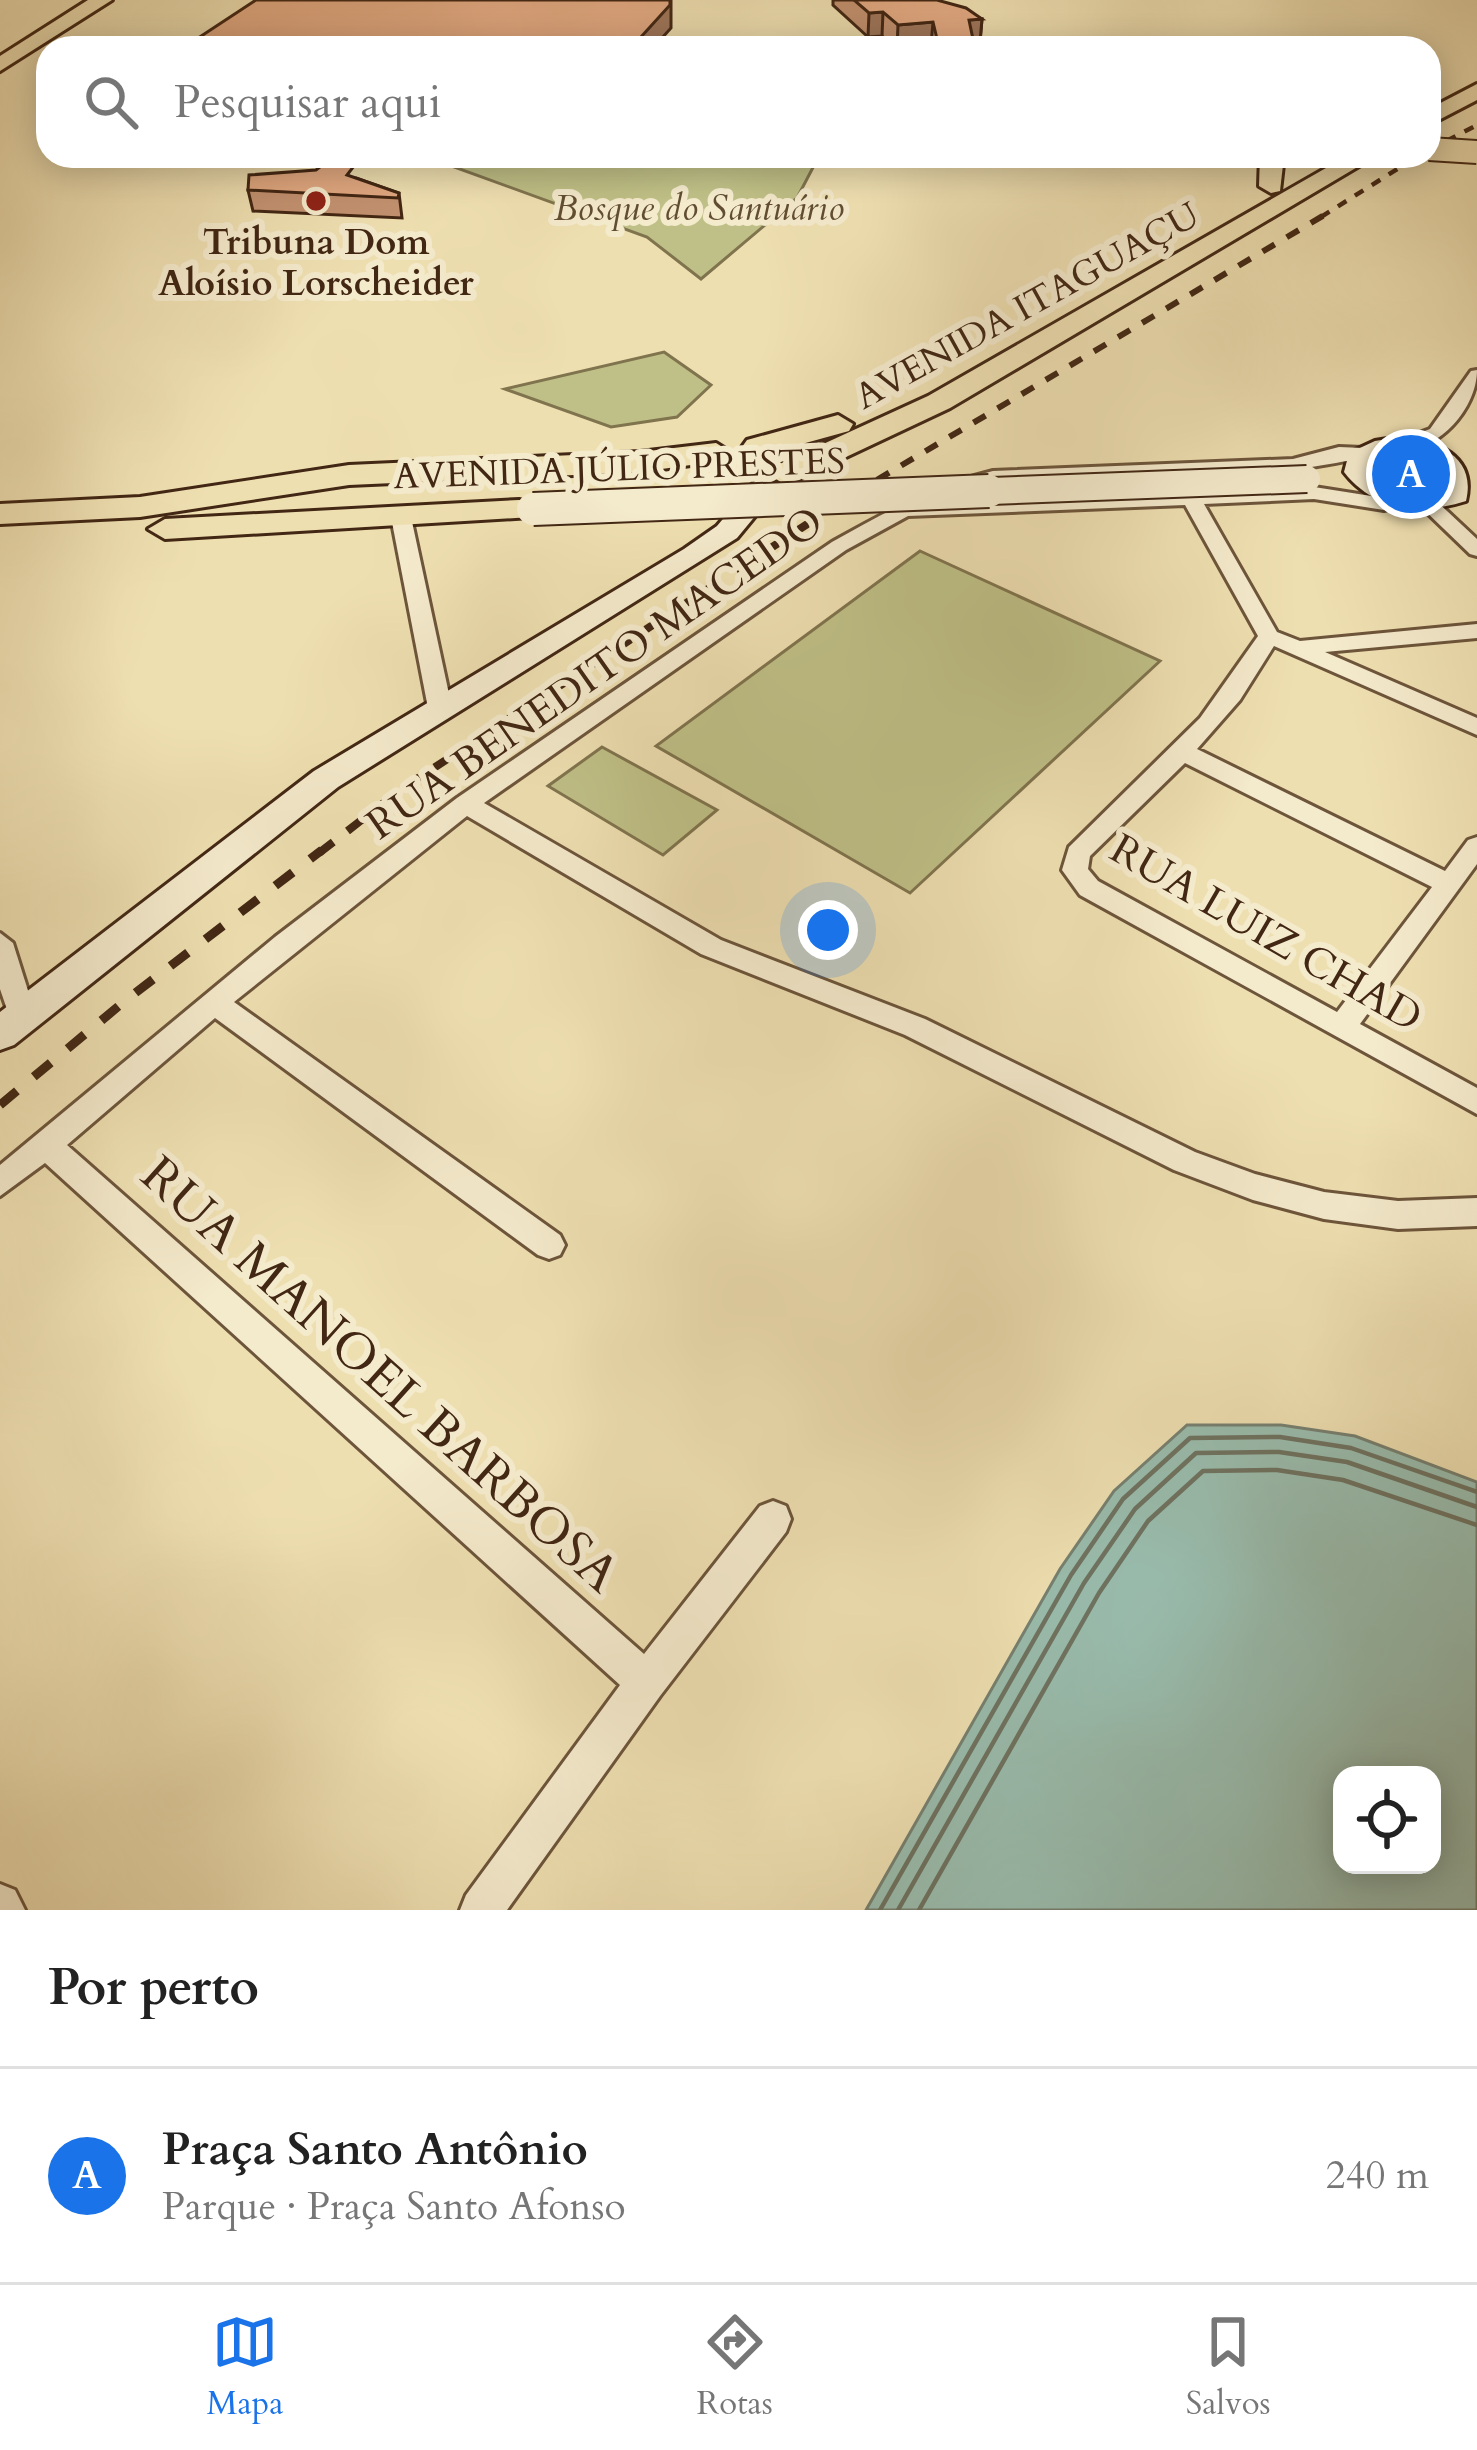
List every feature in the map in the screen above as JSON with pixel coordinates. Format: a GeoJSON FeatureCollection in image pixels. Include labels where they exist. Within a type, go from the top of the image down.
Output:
{"type":"FeatureCollection","features":[{"type":"Feature","properties":{"kind":"main road"},"geometry":{"type":"LineString","coordinates":[[1,61],[83,0]]}},
{"type":"Feature","properties":{"kind":"main road"},"geometry":{"type":"LineString","coordinates":[[42,36],[102,0]]}},
{"type":"Feature","properties":{"kind":"main road"},"geometry":{"type":"LineString","coordinates":[[1,61],[36,40]]}},
{"type":"Feature","properties":{"kind":"main road"},"geometry":{"type":"LineString","coordinates":[[1441,91],[1477,75]]}},
{"type":"Feature","properties":{"kind":"main road"},"geometry":{"type":"LineString","coordinates":[[1441,107],[1477,75]]}},
{"type":"Feature","properties":{"kind":"main road"},"geometry":{"type":"LineString","coordinates":[[1467,116],[1459,128],[1477,146]]}},
{"type":"Feature","properties":{"kind":"main road"},"geometry":{"type":"LineString","coordinates":[[1441,138],[1477,146]]}},
{"type":"Feature","properties":{"kind":"main road"},"geometry":{"type":"LineString","coordinates":[[1441,148],[1477,146]]}},
{"type":"Feature","properties":{"kind":"main road"},"geometry":{"type":"LineString","coordinates":[[1271,186],[1272,168]]}},
{"type":"Feature","properties":{"kind":"main road","name":"AVENIDA ITAGUAÇU"},"geometry":{"type":"LineString","coordinates":[[744,482],[784,461],[758,447],[873,411],[1302,168]]}},
{"type":"Feature","properties":{"kind":"main road","name":"AVENIDA ITAGUAÇU"},"geometry":{"type":"LineString","coordinates":[[744,482],[939,402],[1358,168]]}},
{"type":"Feature","properties":{"kind":"main road"},"geometry":{"type":"LineString","coordinates":[[1403,446],[1460,474],[1417,501],[1357,472],[1380,447],[1403,446]]}},
{"type":"Feature","properties":{"kind":"main road","name":"AVENIDA JÚLIO PRESTES"},"geometry":{"type":"LineString","coordinates":[[0,514],[140,507],[322,478],[640,462],[744,482]]}},
{"type":"Feature","properties":{"kind":"main road","name":"AVENIDA JÚLIO PRESTES"},"geometry":{"type":"LineString","coordinates":[[399,505],[526,509],[1307,479],[1357,472]]}},
{"type":"Feature","properties":{"kind":"main road"},"geometry":{"type":"LineString","coordinates":[[322,478],[399,505]]}},
{"type":"Feature","properties":{"kind":"main road","name":"AVENIDA JÚLIO PRESTES"},"geometry":{"type":"LineString","coordinates":[[0,536],[290,523],[399,505],[657,482],[744,482]]}},
{"type":"Feature","properties":{"kind":"main road"},"geometry":{"type":"LineString","coordinates":[[11,1025],[326,779],[727,532],[744,482]]}},
{"type":"Feature","properties":{"kind":"main road"},"geometry":{"type":"LineString","coordinates":[[268,487],[257,500],[256,511],[290,523]]}},
{"type":"Feature","properties":{"kind":"street"},"geometry":{"type":"LineString","coordinates":[[1460,474],[1477,375]]}},
{"type":"Feature","properties":{"kind":"street","name":"AVENIDA JÚLIO PRESTES"},"geometry":{"type":"LineString","coordinates":[[899,514],[966,483],[993,477],[1293,465],[1339,453],[1357,472]]}},
{"type":"Feature","properties":{"kind":"street","name":"RUA BENEDITO MACEDO"},"geometry":{"type":"LineString","coordinates":[[0,1183],[214,1003],[466,804],[838,546],[899,514],[1327,493],[1376,503],[1417,501]]}},
{"type":"Feature","properties":{"kind":"street"},"geometry":{"type":"LineString","coordinates":[[1191,499],[1269,636],[1477,728]]}},
{"type":"Feature","properties":{"kind":"street"},"geometry":{"type":"LineString","coordinates":[[1417,501],[1477,550]]}},
{"type":"Feature","properties":{"kind":"street"},"geometry":{"type":"LineString","coordinates":[[399,505],[440,708]]}},
{"type":"Feature","properties":{"kind":"street"},"geometry":{"type":"LineString","coordinates":[[1295,648],[1477,631]]}},
{"type":"Feature","properties":{"kind":"street"},"geometry":{"type":"LineString","coordinates":[[1269,636],[1257,660],[1180,751],[1447,883]]}},
{"type":"Feature","properties":{"kind":"street","name":"RUA LUIZ CHAD"},"geometry":{"type":"LineString","coordinates":[[1180,751],[1078,853],[1075,870],[1090,888],[1477,1102]]}},
{"type":"Feature","properties":{"kind":"street"},"geometry":{"type":"LineString","coordinates":[[466,804],[714,949],[915,1028],[1149,1146],[1238,1185],[1325,1209],[1420,1219],[1477,1212]]}},
{"type":"Feature","properties":{"kind":"street"},"geometry":{"type":"LineString","coordinates":[[1341,1028],[1477,846]]}},
{"type":"Feature","properties":{"kind":"street"},"geometry":{"type":"LineString","coordinates":[[0,944],[11,1025]]}},
{"type":"Feature","properties":{"kind":"street"},"geometry":{"type":"LineString","coordinates":[[214,1003],[550,1245]]}},
{"type":"Feature","properties":{"kind":"street","name":"RUA MANOEL BARBOSA"},"geometry":{"type":"LineString","coordinates":[[45,1144],[646,1682]]}},
{"type":"Feature","properties":{"kind":"street"},"geometry":{"type":"LineString","coordinates":[[481,1910],[646,1682],[773,1519]]}},
{"type":"Feature","properties":{"kind":"green space","name":"Bosque do Santuário"},"geometry":{"type":"Polygon","coordinates":[[[457,168],[813,168],[797,198],[701,279],[647,237],[457,168]]]}},
{"type":"Feature","properties":{"kind":"green space"},"geometry":{"type":"Polygon","coordinates":[[[664,352],[711,385],[677,417],[611,427],[505,389],[664,352]]]}},
{"type":"Feature","properties":{"kind":"green space"},"geometry":{"type":"Polygon","coordinates":[[[920,551],[1160,661],[910,893],[656,746],[920,551]]]}},
{"type":"Feature","properties":{"kind":"green space"},"geometry":{"type":"Polygon","coordinates":[[[602,747],[717,810],[663,855],[548,786],[602,747]]]}},
{"type":"Feature","properties":{"kind":"water"},"geometry":{"type":"Polygon","coordinates":[[[1187,1425],[1281,1425],[1355,1436],[1477,1482],[1477,1910],[866,1910],[1060,1569],[1114,1491],[1187,1425]]]}},
{"type":"Feature","properties":{"kind":"building"},"geometry":{"type":"Polygon","coordinates":[[[256,0],[670,0],[642,36],[201,36],[256,0]]]}},
{"type":"Feature","properties":{"kind":"building"},"geometry":{"type":"Polygon","coordinates":[[[854,0],[937,0],[966,8],[982,19],[969,20],[972,36],[936,36],[933,22],[898,25],[883,12],[869,13],[854,0]]]}},
{"type":"Feature","properties":{"kind":"building"},"geometry":{"type":"Polygon","coordinates":[[[352,168],[347,175],[399,193],[398,198],[248,190],[249,175],[352,168]]]}},
{"type":"Feature","properties":{"kind":"railway"},"geometry":{"type":"LineString","coordinates":[[1441,144],[1477,125]]}},
{"type":"Feature","properties":{"kind":"railway"},"geometry":{"type":"LineString","coordinates":[[1322,216],[1399,168]]}},
{"type":"Feature","properties":{"kind":"railway"},"geometry":{"type":"LineString","coordinates":[[1322,216],[1326,214]]}},
{"type":"Feature","properties":{"kind":"railway"},"geometry":{"type":"LineString","coordinates":[[857,491],[1322,216]]}},
{"type":"Feature","properties":{"kind":"railway"},"geometry":{"type":"LineString","coordinates":[[319,853],[403,788],[857,491]]}},
{"type":"Feature","properties":{"kind":"railway"},"geometry":{"type":"LineString","coordinates":[[853,494],[857,491]]}},
{"type":"Feature","properties":{"kind":"railway"},"geometry":{"type":"LineString","coordinates":[[0,1105],[126,1000],[322,850]]}},
{"type":"Feature","properties":{"kind":"place","name":"Tribuna Dom Aloísio Lorscheider"},"geometry":{"type":"Point","coordinates":[316,201]}},
{"type":"Feature","properties":{"kind":"place","name":"Praça Santo Antônio"},"geometry":{"type":"Point","coordinates":[1411,474]}}]}
